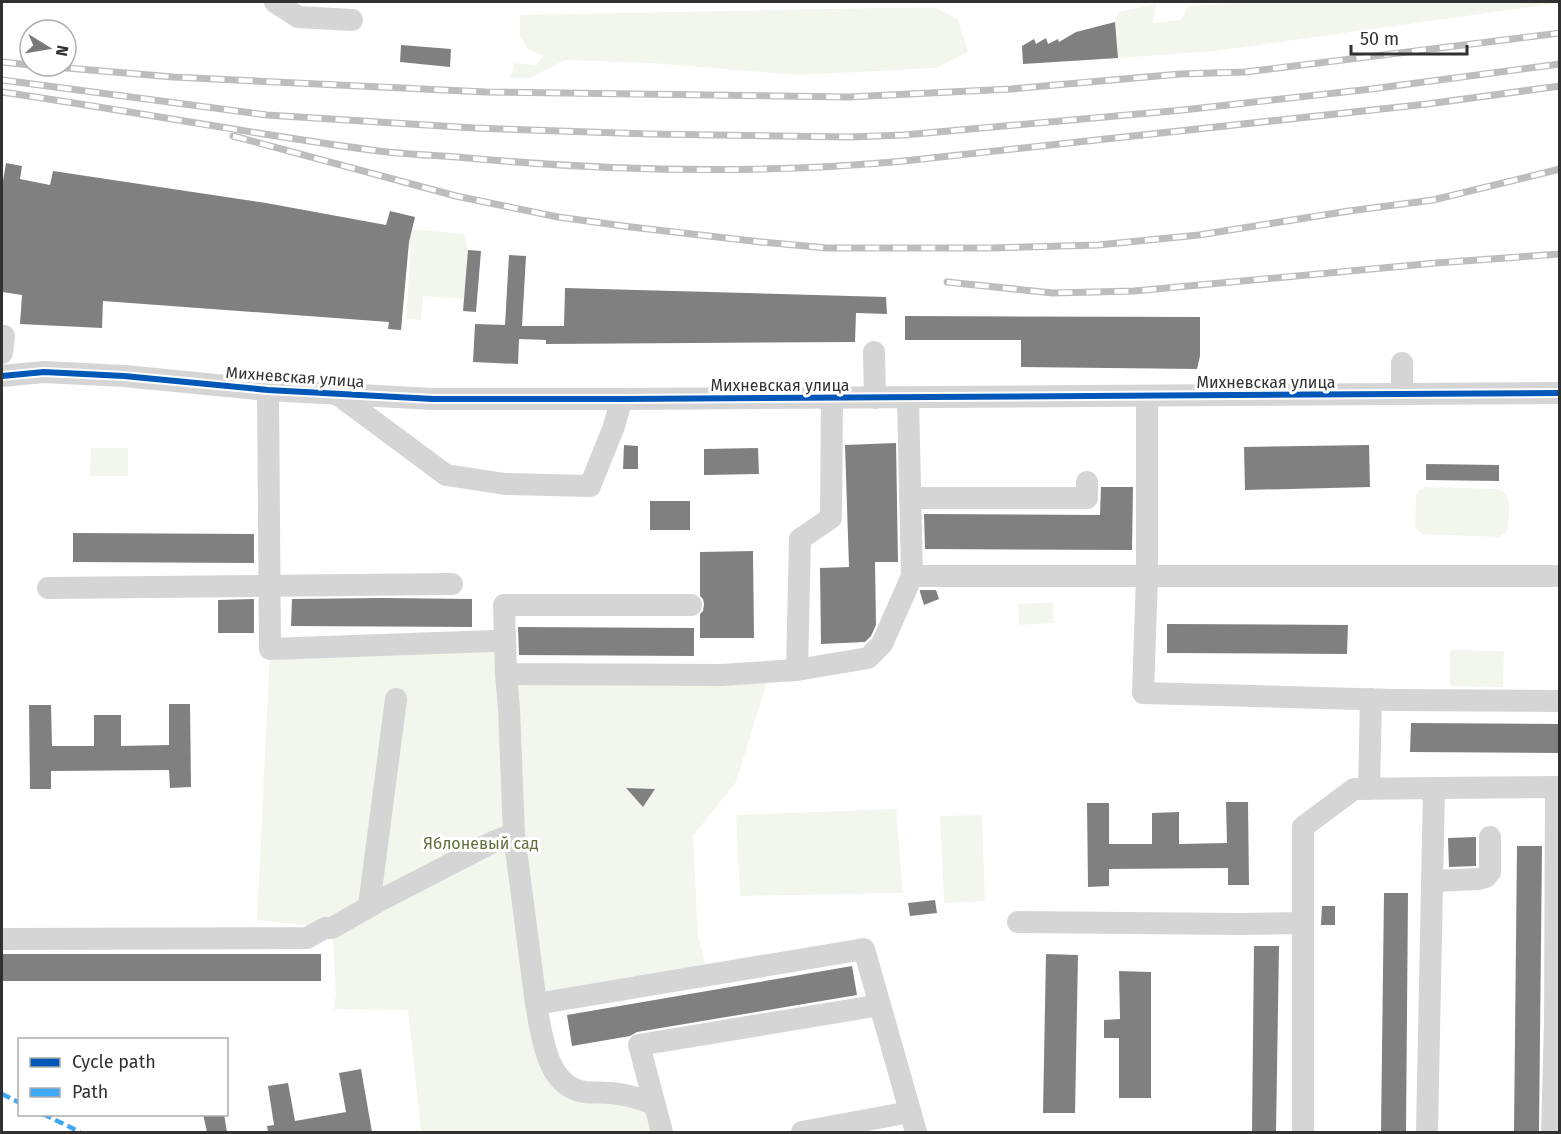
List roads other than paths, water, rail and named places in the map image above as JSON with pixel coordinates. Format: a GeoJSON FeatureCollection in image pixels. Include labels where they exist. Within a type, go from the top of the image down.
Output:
{"type":"FeatureCollection","features":[{"type":"Feature","properties":{"kind":"street"},"geometry":{"type":"LineString","coordinates":[[275,2],[298,17],[352,20]]}},
{"type":"Feature","properties":{"kind":"street"},"geometry":{"type":"LineString","coordinates":[[874,352],[875,398]]}},
{"type":"Feature","properties":{"kind":"street","name":"Михневская улица"},"geometry":{"type":"LineString","coordinates":[[2,359],[44,372],[124,376],[268,390],[434,399],[1560,393]]}},
{"type":"Feature","properties":{"kind":"street"},"geometry":{"type":"LineString","coordinates":[[1402,363],[1402,394]]}},
{"type":"Feature","properties":{"kind":"street"},"geometry":{"type":"LineString","coordinates":[[268,390],[270,649],[505,639]]}},
{"type":"Feature","properties":{"kind":"street"},"geometry":{"type":"LineString","coordinates":[[337,394],[446,475],[505,484],[590,486],[613,429],[622,399]]}},
{"type":"Feature","properties":{"kind":"street"},"geometry":{"type":"LineString","coordinates":[[1148,396],[1147,577],[1143,693],[1560,701]]}},
{"type":"Feature","properties":{"kind":"street"},"geometry":{"type":"LineString","coordinates":[[797,670],[800,539],[831,518],[832,398]]}},
{"type":"Feature","properties":{"kind":"street"},"geometry":{"type":"LineString","coordinates":[[506,674],[721,675],[797,670],[868,658],[882,644],[912,576],[908,398]]}},
{"type":"Feature","properties":{"kind":"street"},"geometry":{"type":"LineString","coordinates":[[910,498],[1087,498],[1087,482]]}},
{"type":"Feature","properties":{"kind":"street"},"geometry":{"type":"LineString","coordinates":[[912,576],[1560,576]]}},
{"type":"Feature","properties":{"kind":"street"},"geometry":{"type":"LineString","coordinates":[[48,588],[452,584]]}},
{"type":"Feature","properties":{"kind":"street"},"geometry":{"type":"LineString","coordinates":[[654,1104],[619,1094],[582,1092],[562,1082],[546,1052],[536,1004],[514,834],[504,605],[691,605]]}},
{"type":"Feature","properties":{"kind":"street"},"geometry":{"type":"LineString","coordinates":[[369,906],[396,699]]}},
{"type":"Feature","properties":{"kind":"street"},"geometry":{"type":"LineString","coordinates":[[1369,789],[1371,699]]}},
{"type":"Feature","properties":{"kind":"street"},"geometry":{"type":"LineString","coordinates":[[1303,1132],[1303,827],[1354,789],[1558,787],[1552,1132]]}},
{"type":"Feature","properties":{"kind":"street"},"geometry":{"type":"LineString","coordinates":[[1427,1132],[1434,788]]}},
{"type":"Feature","properties":{"kind":"street"},"geometry":{"type":"LineString","coordinates":[[2,939],[307,938],[325,928],[332,928],[369,906],[493,842],[514,834]]}},
{"type":"Feature","properties":{"kind":"street"},"geometry":{"type":"LineString","coordinates":[[1432,881],[1486,877],[1490,872],[1490,837]]}},
{"type":"Feature","properties":{"kind":"street"},"geometry":{"type":"LineString","coordinates":[[1018,922],[1303,923]]}},
{"type":"Feature","properties":{"kind":"street"},"geometry":{"type":"LineString","coordinates":[[536,1004],[864,949],[913,1122],[802,1132]]}},
{"type":"Feature","properties":{"kind":"street"},"geometry":{"type":"LineString","coordinates":[[662,1132],[639,1045],[880,1005]]}},
{"type":"Feature","properties":{"kind":"railway"},"geometry":{"type":"LineString","coordinates":[[78,69],[173,77],[486,92],[849,97],[1011,89],[1180,74],[1245,72],[1560,33]]}},
{"type":"Feature","properties":{"kind":"railway"},"geometry":{"type":"LineString","coordinates":[[2,62],[18,64]]}},
{"type":"Feature","properties":{"kind":"railway"},"geometry":{"type":"LineString","coordinates":[[2,80],[267,115],[474,128],[649,134],[850,137],[904,135],[1183,110],[1371,89],[1560,64]]}},
{"type":"Feature","properties":{"kind":"railway"},"geometry":{"type":"LineString","coordinates":[[2,92],[382,151],[569,166],[736,170],[904,161],[1427,104],[1560,86]]}},
{"type":"Feature","properties":{"kind":"railway"},"geometry":{"type":"LineString","coordinates":[[233,136],[456,196],[558,217],[827,248],[991,248],[1098,245],[1199,235],[1433,200],[1560,169]]}},
{"type":"Feature","properties":{"kind":"railway"},"geometry":{"type":"LineString","coordinates":[[947,282],[1053,293],[1134,291],[1560,254]]}},
{"type":"Feature","properties":{"kind":"park label","name":"Яблоневый сад"},"geometry":{"type":"Point","coordinates":[481,843]}}]}
